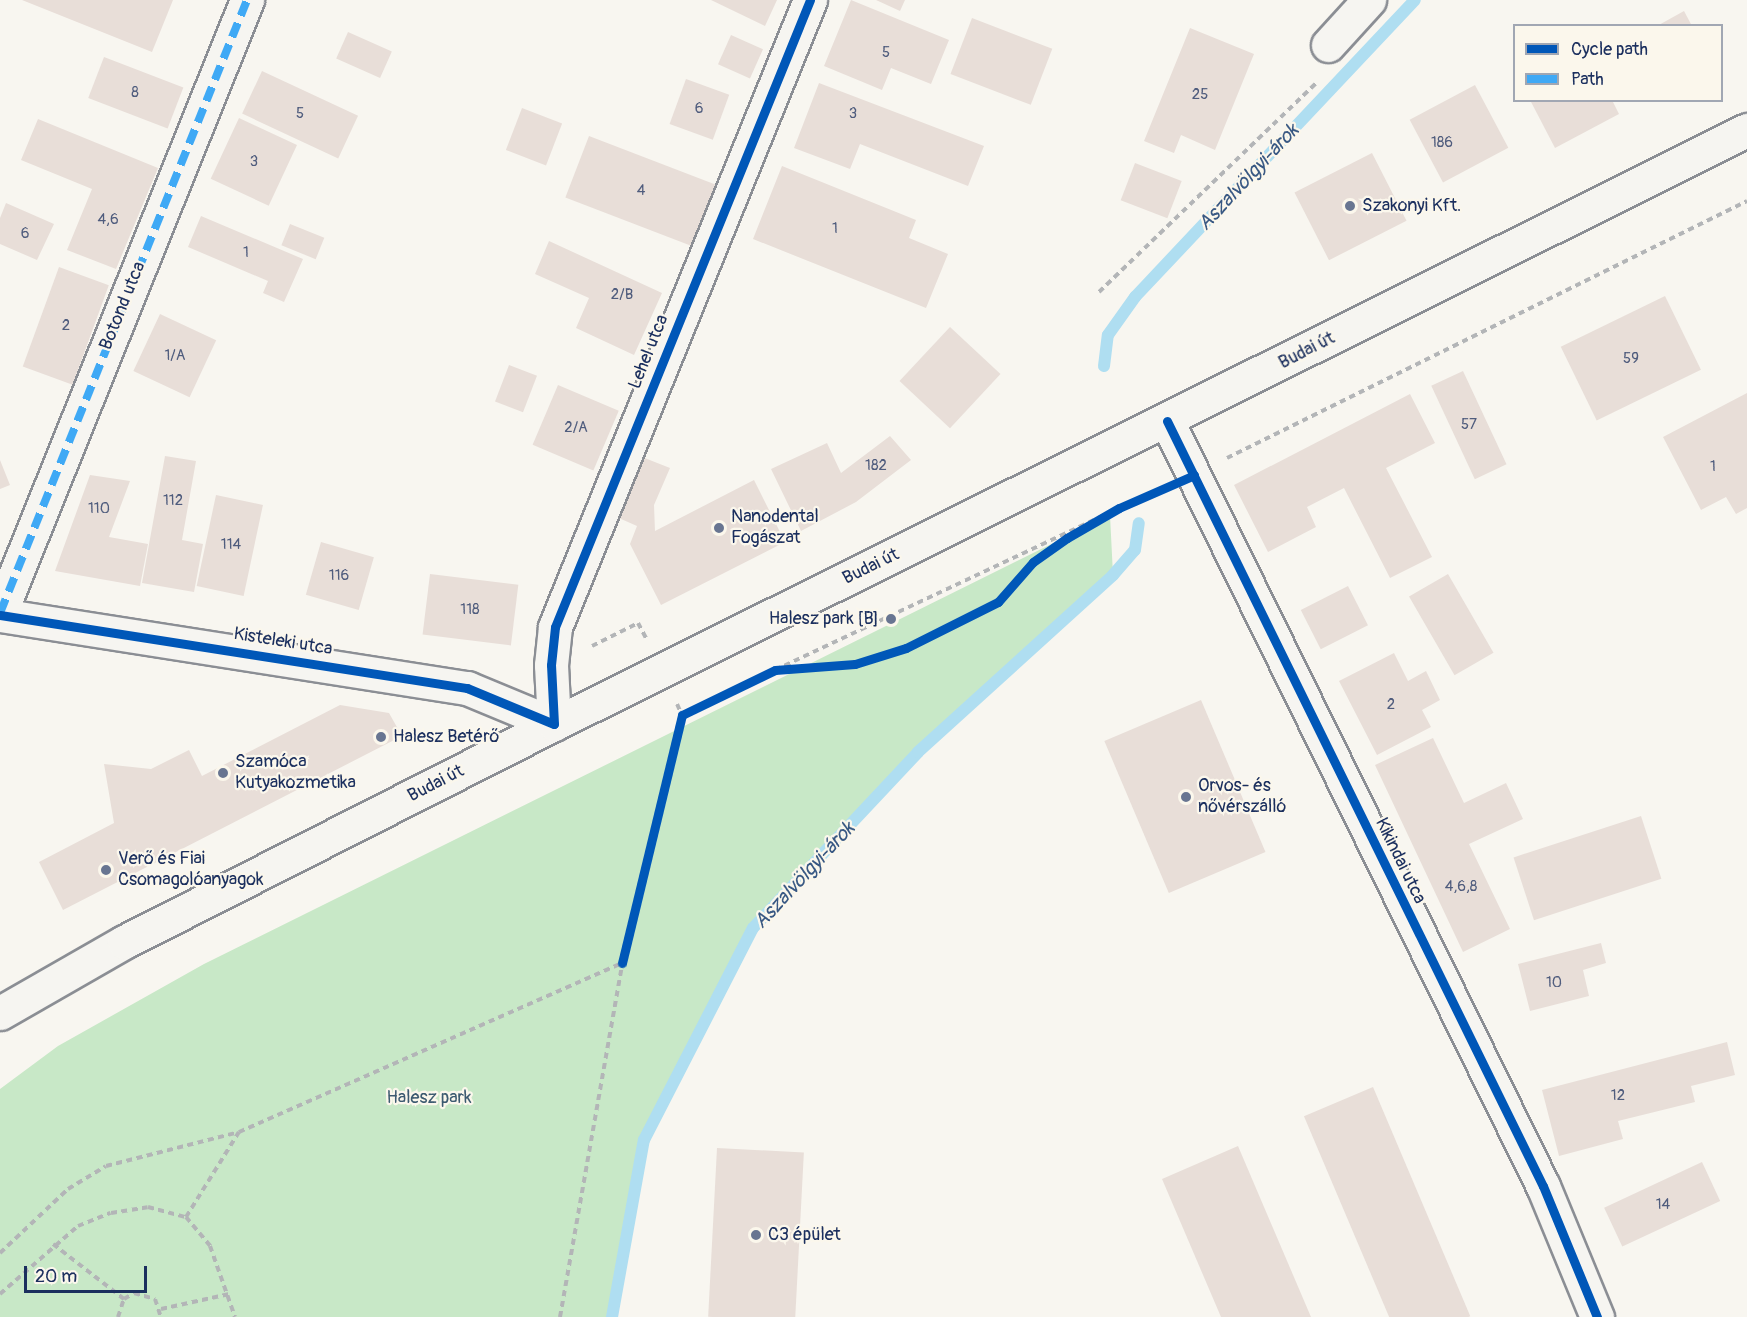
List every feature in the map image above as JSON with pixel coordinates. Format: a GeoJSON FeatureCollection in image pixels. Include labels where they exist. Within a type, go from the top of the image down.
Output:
{"type":"FeatureCollection","features":[{"type":"Feature","properties":{"kind":"street","name":"Botond utca"},"geometry":{"type":"LineString","coordinates":[[0,614],[247,0]]}},
{"type":"Feature","properties":{"kind":"street","name":"Lehel utca"},"geometry":{"type":"LineString","coordinates":[[554,724],[551,665],[555,627],[810,0]]}},
{"type":"Feature","properties":{"kind":"street"},"geometry":{"type":"LineString","coordinates":[[1328,45],[1369,0]]}},
{"type":"Feature","properties":{"kind":"street","name":"Budai út"},"geometry":{"type":"LineString","coordinates":[[0,1013],[124,942],[554,724],[1745,138]]}},
{"type":"Feature","properties":{"kind":"street","name":"Kikindai utca"},"geometry":{"type":"LineString","coordinates":[[1167,421],[1543,1186],[1597,1317]]}},
{"type":"Feature","properties":{"kind":"street","name":"Kisteleki utca"},"geometry":{"type":"LineString","coordinates":[[0,614],[467,688],[554,724]]}},
{"type":"Feature","properties":{"kind":"path"},"geometry":{"type":"LineString","coordinates":[[1099,292],[1317,83],[1328,45]]}},
{"type":"Feature","properties":{"kind":"path"},"geometry":{"type":"LineString","coordinates":[[1194,475],[1747,201]]}},
{"type":"Feature","properties":{"kind":"path"},"geometry":{"type":"LineString","coordinates":[[765,675],[1129,505]]}},
{"type":"Feature","properties":{"kind":"path"},"geometry":{"type":"LineString","coordinates":[[1033,562],[1119,508]]}},
{"type":"Feature","properties":{"kind":"path"},"geometry":{"type":"LineString","coordinates":[[775,670],[810,668]]}},
{"type":"Feature","properties":{"kind":"path"},"geometry":{"type":"LineString","coordinates":[[679,726],[682,715],[692,710]]}},
{"type":"Feature","properties":{"kind":"path"},"geometry":{"type":"LineString","coordinates":[[560,1317],[625,952]]}},
{"type":"Feature","properties":{"kind":"path"},"geometry":{"type":"LineString","coordinates":[[0,1253],[68,1189],[106,1166],[238,1132],[622,963]]}},
{"type":"Feature","properties":{"kind":"path"},"geometry":{"type":"LineString","coordinates":[[186,1217],[238,1132]]}},
{"type":"Feature","properties":{"kind":"path"},"geometry":{"type":"LineString","coordinates":[[0,1294],[53,1244],[78,1226],[111,1213],[148,1207],[186,1217],[210,1246],[229,1294],[235,1317]]}},
{"type":"Feature","properties":{"kind":"path"},"geometry":{"type":"LineString","coordinates":[[53,1244],[124,1299]]}},
{"type":"Feature","properties":{"kind":"path"},"geometry":{"type":"LineString","coordinates":[[118,1317],[124,1299],[134,1293],[145,1293],[160,1308],[161,1317]]}},
{"type":"Feature","properties":{"kind":"path"},"geometry":{"type":"LineString","coordinates":[[160,1308],[229,1294]]}},
{"type":"Feature","properties":{"kind":"green space","name":"Halesz park"},"geometry":{"type":"Polygon","coordinates":[[[1110,515],[1113,575],[855,819],[753,929],[644,1140],[611,1317],[0,1317],[0,1089],[58,1046],[204,964],[1110,515]]]}},
{"type":"Feature","properties":{"kind":"building"},"geometry":{"type":"Polygon","coordinates":[[[22,0],[173,0],[152,52],[22,0]]]}},
{"type":"Feature","properties":{"kind":"building"},"geometry":{"type":"Polygon","coordinates":[[[711,0],[777,0],[765,26],[711,0]]]}},
{"type":"Feature","properties":{"kind":"building"},"geometry":{"type":"Polygon","coordinates":[[[851,0],[949,40],[931,84],[891,68],[882,90],[824,66],[851,0]]]}},
{"type":"Feature","properties":{"kind":"building"},"geometry":{"type":"Polygon","coordinates":[[[876,0],[905,0],[900,11],[876,0]]]}},
{"type":"Feature","properties":{"kind":"building"},"geometry":{"type":"Polygon","coordinates":[[[1684,11],[1691,24],[1661,24],[1684,11]]]}},
{"type":"Feature","properties":{"kind":"building"},"geometry":{"type":"Polygon","coordinates":[[[972,18],[1052,49],[1031,105],[950,74],[972,18]]]}},
{"type":"Feature","properties":{"kind":"building"},"geometry":{"type":"Polygon","coordinates":[[[1190,28],[1254,54],[1215,150],[1181,135],[1174,153],[1144,141],[1190,28]]]}},
{"type":"Feature","properties":{"kind":"building"},"geometry":{"type":"Polygon","coordinates":[[[348,32],[392,52],[380,78],[336,58],[348,32]]]}},
{"type":"Feature","properties":{"kind":"building"},"geometry":{"type":"Polygon","coordinates":[[[731,35],[763,49],[750,78],[718,64],[731,35]]]}},
{"type":"Feature","properties":{"kind":"building"},"geometry":{"type":"Polygon","coordinates":[[[104,57],[183,87],[168,129],[88,98],[104,57]]]}},
{"type":"Feature","properties":{"kind":"building"},"geometry":{"type":"Polygon","coordinates":[[[262,71],[358,116],[338,158],[242,114],[262,71]]]}},
{"type":"Feature","properties":{"kind":"building"},"geometry":{"type":"Polygon","coordinates":[[[686,79],[729,95],[713,140],[670,124],[686,79]]]}},
{"type":"Feature","properties":{"kind":"building"},"geometry":{"type":"Polygon","coordinates":[[[819,83],[984,146],[968,186],[860,144],[850,169],[794,148],[819,83]]]}},
{"type":"Feature","properties":{"kind":"building"},"geometry":{"type":"Polygon","coordinates":[[[1475,85],[1508,148],[1443,182],[1410,120],[1475,85]]]}},
{"type":"Feature","properties":{"kind":"building"},"geometry":{"type":"Polygon","coordinates":[[[1531,102],[1613,102],[1619,114],[1555,148],[1531,102]]]}},
{"type":"Feature","properties":{"kind":"building"},"geometry":{"type":"Polygon","coordinates":[[[522,108],[562,123],[546,165],[506,150],[522,108]]]}},
{"type":"Feature","properties":{"kind":"building"},"geometry":{"type":"Polygon","coordinates":[[[239,118],[297,145],[269,206],[211,179],[239,118]]]}},
{"type":"Feature","properties":{"kind":"building"},"geometry":{"type":"Polygon","coordinates":[[[38,119],[158,168],[116,269],[67,250],[92,189],[21,160],[38,119]]]}},
{"type":"Feature","properties":{"kind":"building"},"geometry":{"type":"Polygon","coordinates":[[[589,136],[716,185],[692,246],[565,198],[589,136]]]}},
{"type":"Feature","properties":{"kind":"building","name":"Szakonyi Kft."},"geometry":{"type":"Polygon","coordinates":[[[1372,153],[1407,221],[1329,260],[1294,192],[1372,153]]]}},
{"type":"Feature","properties":{"kind":"building"},"geometry":{"type":"Polygon","coordinates":[[[1135,163],[1182,181],[1167,218],[1121,200],[1135,163]]]}},
{"type":"Feature","properties":{"kind":"building"},"geometry":{"type":"Polygon","coordinates":[[[782,166],[916,220],[909,238],[948,254],[926,308],[753,239],[782,166]]]}},
{"type":"Feature","properties":{"kind":"building"},"geometry":{"type":"Polygon","coordinates":[[[6,203],[54,224],[37,260],[0,244],[0,218],[6,203]]]}},
{"type":"Feature","properties":{"kind":"building"},"geometry":{"type":"Polygon","coordinates":[[[201,216],[303,259],[284,302],[263,293],[268,281],[188,247],[201,216]]]}},
{"type":"Feature","properties":{"kind":"building"},"geometry":{"type":"Polygon","coordinates":[[[290,224],[324,238],[316,259],[281,245],[290,224]]]}},
{"type":"Feature","properties":{"kind":"building"},"geometry":{"type":"Polygon","coordinates":[[[549,241],[662,293],[634,355],[576,328],[589,298],[535,274],[549,241]]]}},
{"type":"Feature","properties":{"kind":"building"},"geometry":{"type":"Polygon","coordinates":[[[59,267],[109,285],[73,385],[23,367],[59,267]]]}},
{"type":"Feature","properties":{"kind":"building"},"geometry":{"type":"Polygon","coordinates":[[[1665,296],[1701,370],[1597,421],[1561,347],[1665,296]]]}},
{"type":"Feature","properties":{"kind":"building"},"geometry":{"type":"Polygon","coordinates":[[[160,314],[216,340],[190,397],[133,371],[160,314]]]}},
{"type":"Feature","properties":{"kind":"building"},"geometry":{"type":"Polygon","coordinates":[[[950,327],[1000,374],[950,428],[900,381],[950,327]]]}},
{"type":"Feature","properties":{"kind":"building"},"geometry":{"type":"Polygon","coordinates":[[[509,365],[537,376],[523,412],[495,401],[509,365]]]}},
{"type":"Feature","properties":{"kind":"building"},"geometry":{"type":"Polygon","coordinates":[[[1463,371],[1507,464],[1475,479],[1431,386],[1463,371]]]}},
{"type":"Feature","properties":{"kind":"building"},"geometry":{"type":"Polygon","coordinates":[[[558,385],[619,411],[593,471],[533,445],[558,385]]]}},
{"type":"Feature","properties":{"kind":"building"},"geometry":{"type":"Polygon","coordinates":[[[1747,393],[1747,508],[1736,514],[1726,497],[1701,510],[1663,437],[1747,393]]]}},
{"type":"Feature","properties":{"kind":"building"},"geometry":{"type":"Polygon","coordinates":[[[1410,394],[1435,443],[1386,468],[1432,557],[1390,578],[1344,488],[1307,507],[1316,527],[1268,552],[1234,485],[1410,394]]]}},
{"type":"Feature","properties":{"kind":"building"},"geometry":{"type":"Polygon","coordinates":[[[890,436],[911,460],[856,502],[801,531],[771,469],[827,443],[841,473],[890,436]]]}},
{"type":"Feature","properties":{"kind":"building","name":"Nanodental Fogászat"},"geometry":{"type":"Polygon","coordinates":[[[637,455],[670,468],[654,505],[655,531],[754,480],[785,542],[661,605],[630,544],[637,526],[612,515],[637,455]]]}},
{"type":"Feature","properties":{"kind":"building"},"geometry":{"type":"Polygon","coordinates":[[[165,456],[196,461],[182,540],[203,544],[194,592],[142,583],[165,456]]]}},
{"type":"Feature","properties":{"kind":"building"},"geometry":{"type":"Polygon","coordinates":[[[0,460],[10,485],[0,489],[0,460]]]}},
{"type":"Feature","properties":{"kind":"building"},"geometry":{"type":"Polygon","coordinates":[[[90,475],[130,481],[109,537],[148,544],[140,586],[55,571],[90,475]]]}},
{"type":"Feature","properties":{"kind":"building"},"geometry":{"type":"Polygon","coordinates":[[[216,495],[263,505],[244,596],[197,586],[216,495]]]}},
{"type":"Feature","properties":{"kind":"building"},"geometry":{"type":"Polygon","coordinates":[[[321,542],[374,557],[359,610],[306,595],[321,542]]]}},
{"type":"Feature","properties":{"kind":"building"},"geometry":{"type":"Polygon","coordinates":[[[430,574],[518,585],[511,645],[423,635],[430,574]]]}},
{"type":"Feature","properties":{"kind":"building"},"geometry":{"type":"Polygon","coordinates":[[[1448,574],[1494,653],[1455,675],[1409,596],[1448,574]]]}},
{"type":"Feature","properties":{"kind":"building"},"geometry":{"type":"Polygon","coordinates":[[[1348,586],[1368,625],[1321,649],[1301,610],[1348,586]]]}},
{"type":"Feature","properties":{"kind":"building"},"geometry":{"type":"Polygon","coordinates":[[[1394,653],[1408,681],[1426,671],[1440,700],[1422,710],[1431,727],[1377,755],[1339,681],[1394,653]]]}},
{"type":"Feature","properties":{"kind":"building","name":"Orvos- és nővérszálló"},"geometry":{"type":"Polygon","coordinates":[[[1201,700],[1265,852],[1169,893],[1104,741],[1201,700]]]}},
{"type":"Feature","properties":{"kind":"building"},"geometry":{"type":"Polygon","coordinates":[[[340,705],[389,713],[402,736],[63,910],[39,862],[114,823],[104,764],[151,769],[189,750],[202,776],[340,705]]]}},
{"type":"Feature","properties":{"kind":"building"},"geometry":{"type":"Polygon","coordinates":[[[1433,738],[1464,803],[1506,783],[1523,819],[1469,844],[1510,929],[1463,952],[1375,765],[1433,738]]]}},
{"type":"Feature","properties":{"kind":"building"},"geometry":{"type":"Polygon","coordinates":[[[1641,816],[1661,879],[1534,920],[1514,857],[1641,816]]]}},
{"type":"Feature","properties":{"kind":"building"},"geometry":{"type":"Polygon","coordinates":[[[1601,943],[1606,963],[1583,970],[1589,996],[1530,1011],[1518,964],[1601,943]]]}},
{"type":"Feature","properties":{"kind":"building"},"geometry":{"type":"Polygon","coordinates":[[[1727,1042],[1735,1075],[1691,1086],[1695,1102],[1618,1121],[1623,1139],[1559,1156],[1542,1090],[1727,1042]]]}},
{"type":"Feature","properties":{"kind":"building"},"geometry":{"type":"Polygon","coordinates":[[[1373,1087],[1470,1316],[1389,1317],[1304,1116],[1373,1087]]]}},
{"type":"Feature","properties":{"kind":"building"},"geometry":{"type":"Polygon","coordinates":[[[1238,1146],[1311,1317],[1221,1317],[1162,1179],[1238,1146]]]}},
{"type":"Feature","properties":{"kind":"building","name":"C3 épület"},"geometry":{"type":"Polygon","coordinates":[[[717,1148],[804,1153],[795,1317],[708,1317],[717,1148]]]}},
{"type":"Feature","properties":{"kind":"building"},"geometry":{"type":"Polygon","coordinates":[[[1702,1162],[1720,1201],[1622,1247],[1604,1208],[1702,1162]]]}},
{"type":"Feature","properties":{"kind":"waterway","name":"Aszalvölgyi-árok"},"geometry":{"type":"LineString","coordinates":[[1104,366],[1108,335],[1135,297],[1415,0]]}},
{"type":"Feature","properties":{"kind":"waterway","name":"Aszalvölgyi-árok"},"geometry":{"type":"LineString","coordinates":[[612,1317],[644,1140],[753,928],[918,752],[1113,575],[1135,550],[1139,523]]}},
{"type":"Feature","properties":{"kind":"marked path"},"geometry":{"type":"LineString","coordinates":[[0,613],[247,0]]}},
{"type":"Feature","properties":{"kind":"cycle path"},"geometry":{"type":"LineString","coordinates":[[0,615],[467,688],[554,724],[551,665],[555,627],[810,0]]}},
{"type":"Feature","properties":{"kind":"cycle path"},"geometry":{"type":"LineString","coordinates":[[1167,421],[1543,1186],[1597,1317]]}},
{"type":"Feature","properties":{"kind":"cycle path"},"geometry":{"type":"LineString","coordinates":[[622,963],[682,715],[775,670],[855,664],[906,648],[998,602],[1033,562],[1067,538],[1119,508],[1194,475]]}},
{"type":"Feature","properties":{"kind":"place","name":"Szakonyi Kft."},"geometry":{"type":"Point","coordinates":[1350,206]}},
{"type":"Feature","properties":{"kind":"place","name":"Nanodental Fogászat"},"geometry":{"type":"Point","coordinates":[719,528]}},
{"type":"Feature","properties":{"kind":"place","name":"Halesz park [B]"},"geometry":{"type":"Point","coordinates":[891,619]}},
{"type":"Feature","properties":{"kind":"place","name":"Halesz Betérő"},"geometry":{"type":"Point","coordinates":[381,737]}},
{"type":"Feature","properties":{"kind":"place","name":"Szamóca Kutyakozmetika"},"geometry":{"type":"Point","coordinates":[223,773]}},
{"type":"Feature","properties":{"kind":"place","name":"Orvos- és nővérszálló"},"geometry":{"type":"Point","coordinates":[1186,797]}},
{"type":"Feature","properties":{"kind":"place","name":"Verő és Fiai Csomagolóanyagok"},"geometry":{"type":"Point","coordinates":[106,870]}},
{"type":"Feature","properties":{"kind":"place","name":"C3 épület"},"geometry":{"type":"Point","coordinates":[756,1235]}}]}
